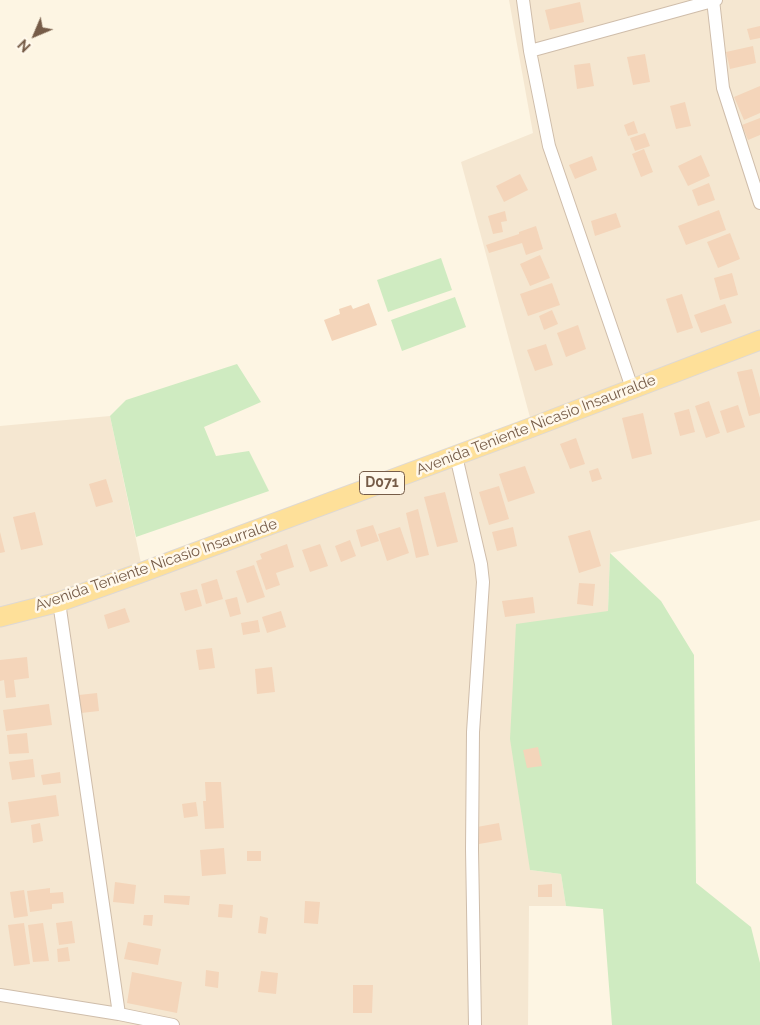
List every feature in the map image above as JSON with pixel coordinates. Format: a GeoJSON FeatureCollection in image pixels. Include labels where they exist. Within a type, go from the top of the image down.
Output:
{"type":"FeatureCollection","features":[{"type":"Feature","properties":{"kind":"main road","name":"Avenida Teniente Nicasio Insaurralde"},"geometry":{"type":"LineString","coordinates":[[0,617],[59,602],[143,572],[456,456],[760,340]]}},
{"type":"Feature","properties":{"kind":"street"},"geometry":{"type":"LineString","coordinates":[[523,0],[530,51],[549,146],[632,388]]}},
{"type":"Feature","properties":{"kind":"street"},"geometry":{"type":"LineString","coordinates":[[530,51],[714,0],[723,88],[760,203]]}},
{"type":"Feature","properties":{"kind":"street"},"geometry":{"type":"LineString","coordinates":[[456,456],[481,564],[483,582],[473,732],[472,850],[476,1025]]}},
{"type":"Feature","properties":{"kind":"street"},"geometry":{"type":"LineString","coordinates":[[59,602],[119,1014]]}},
{"type":"Feature","properties":{"kind":"street"},"geometry":{"type":"LineString","coordinates":[[0,995],[119,1014],[173,1025]]}},
{"type":"Feature","properties":{"kind":"shaded area"},"geometry":{"type":"Polygon","coordinates":[[[509,0],[760,0],[760,520],[610,553],[608,611],[530,870],[561,874],[566,906],[529,906],[528,1025],[0,1025],[0,426],[110,416],[141,563],[531,421],[461,162],[533,133],[509,0]]]}},
{"type":"Feature","properties":{"kind":"green space"},"geometry":{"type":"Polygon","coordinates":[[[441,258],[452,290],[388,312],[377,280],[441,258]]]}},
{"type":"Feature","properties":{"kind":"green space"},"geometry":{"type":"Polygon","coordinates":[[[455,297],[466,327],[402,351],[391,320],[455,297]]]}},
{"type":"Feature","properties":{"kind":"green space"},"geometry":{"type":"Polygon","coordinates":[[[237,364],[261,402],[204,427],[216,456],[249,451],[269,491],[136,537],[110,416],[126,400],[237,364]]]}},
{"type":"Feature","properties":{"kind":"green space"},"geometry":{"type":"Polygon","coordinates":[[[610,553],[661,601],[694,655],[696,883],[751,927],[760,963],[760,1025],[612,1025],[603,909],[566,906],[561,874],[530,870],[510,739],[516,624],[608,611],[610,553]]]}},
{"type":"Feature","properties":{"kind":"building"},"geometry":{"type":"Polygon","coordinates":[[[580,2],[584,22],[550,30],[545,10],[580,2]]]}},
{"type":"Feature","properties":{"kind":"building"},"geometry":{"type":"Polygon","coordinates":[[[760,26],[760,38],[750,40],[747,29],[760,26]]]}},
{"type":"Feature","properties":{"kind":"building"},"geometry":{"type":"Polygon","coordinates":[[[753,46],[756,63],[730,69],[726,52],[753,46]]]}},
{"type":"Feature","properties":{"kind":"building"},"geometry":{"type":"Polygon","coordinates":[[[645,54],[650,82],[633,85],[627,57],[645,54]]]}},
{"type":"Feature","properties":{"kind":"building"},"geometry":{"type":"Polygon","coordinates":[[[590,63],[594,86],[577,89],[574,65],[590,63]]]}},
{"type":"Feature","properties":{"kind":"building"},"geometry":{"type":"Polygon","coordinates":[[[760,86],[760,113],[744,120],[734,97],[760,86]]]}},
{"type":"Feature","properties":{"kind":"building"},"geometry":{"type":"Polygon","coordinates":[[[685,102],[691,126],[676,129],[670,106],[685,102]]]}},
{"type":"Feature","properties":{"kind":"building"},"geometry":{"type":"Polygon","coordinates":[[[760,118],[760,135],[748,140],[742,125],[760,118]]]}},
{"type":"Feature","properties":{"kind":"building"},"geometry":{"type":"Polygon","coordinates":[[[634,121],[638,133],[628,136],[624,125],[634,121]]]}},
{"type":"Feature","properties":{"kind":"building"},"geometry":{"type":"Polygon","coordinates":[[[645,133],[650,146],[635,151],[630,138],[645,133]]]}},
{"type":"Feature","properties":{"kind":"building"},"geometry":{"type":"Polygon","coordinates":[[[644,149],[653,172],[641,177],[632,154],[644,149]]]}},
{"type":"Feature","properties":{"kind":"building"},"geometry":{"type":"Polygon","coordinates":[[[701,155],[710,176],[688,186],[678,166],[701,155]]]}},
{"type":"Feature","properties":{"kind":"building"},"geometry":{"type":"Polygon","coordinates":[[[592,156],[597,170],[575,179],[569,165],[592,156]]]}},
{"type":"Feature","properties":{"kind":"building"},"geometry":{"type":"Polygon","coordinates":[[[520,174],[528,190],[504,202],[496,186],[520,174]]]}},
{"type":"Feature","properties":{"kind":"building"},"geometry":{"type":"Polygon","coordinates":[[[709,183],[715,200],[698,206],[692,190],[709,183]]]}},
{"type":"Feature","properties":{"kind":"building"},"geometry":{"type":"Polygon","coordinates":[[[719,210],[726,230],[686,245],[678,226],[719,210]]]}},
{"type":"Feature","properties":{"kind":"building"},"geometry":{"type":"Polygon","coordinates":[[[505,211],[507,221],[501,222],[503,232],[493,234],[488,216],[505,211]]]}},
{"type":"Feature","properties":{"kind":"building"},"geometry":{"type":"Polygon","coordinates":[[[616,213],[621,227],[595,236],[591,221],[616,213]]]}},
{"type":"Feature","properties":{"kind":"building"},"geometry":{"type":"Polygon","coordinates":[[[536,226],[543,249],[526,255],[522,243],[489,253],[486,245],[536,226]]]}},
{"type":"Feature","properties":{"kind":"building"},"geometry":{"type":"Polygon","coordinates":[[[730,233],[740,259],[718,268],[707,242],[730,233]]]}},
{"type":"Feature","properties":{"kind":"building"},"geometry":{"type":"Polygon","coordinates":[[[540,255],[550,278],[530,286],[520,264],[540,255]]]}},
{"type":"Feature","properties":{"kind":"building"},"geometry":{"type":"Polygon","coordinates":[[[732,273],[738,295],[720,300],[714,278],[732,273]]]}},
{"type":"Feature","properties":{"kind":"building"},"geometry":{"type":"Polygon","coordinates":[[[552,283],[560,305],[528,316],[520,294],[552,283]]]}},
{"type":"Feature","properties":{"kind":"building"},"geometry":{"type":"Polygon","coordinates":[[[682,294],[693,328],[677,333],[666,299],[682,294]]]}},
{"type":"Feature","properties":{"kind":"building"},"geometry":{"type":"Polygon","coordinates":[[[369,303],[377,325],[332,341],[324,320],[340,314],[339,309],[351,305],[353,309],[369,303]]]}},
{"type":"Feature","properties":{"kind":"building"},"geometry":{"type":"Polygon","coordinates":[[[725,304],[732,323],[701,333],[694,315],[725,304]]]}},
{"type":"Feature","properties":{"kind":"building"},"geometry":{"type":"Polygon","coordinates":[[[552,310],[558,324],[544,330],[539,316],[552,310]]]}},
{"type":"Feature","properties":{"kind":"building"},"geometry":{"type":"Polygon","coordinates":[[[578,325],[586,349],[566,357],[557,333],[578,325]]]}},
{"type":"Feature","properties":{"kind":"building"},"geometry":{"type":"Polygon","coordinates":[[[546,344],[553,365],[535,371],[527,350],[546,344]]]}},
{"type":"Feature","properties":{"kind":"building"},"geometry":{"type":"Polygon","coordinates":[[[752,369],[760,398],[760,413],[749,416],[737,372],[752,369]]]}},
{"type":"Feature","properties":{"kind":"building"},"geometry":{"type":"Polygon","coordinates":[[[709,401],[720,433],[706,438],[695,406],[709,401]]]}},
{"type":"Feature","properties":{"kind":"building"},"geometry":{"type":"Polygon","coordinates":[[[738,405],[745,427],[727,433],[720,411],[738,405]]]}},
{"type":"Feature","properties":{"kind":"building"},"geometry":{"type":"Polygon","coordinates":[[[689,409],[695,432],[680,436],[674,413],[689,409]]]}},
{"type":"Feature","properties":{"kind":"building"},"geometry":{"type":"Polygon","coordinates":[[[643,413],[652,454],[632,459],[622,418],[643,413]]]}},
{"type":"Feature","properties":{"kind":"building"},"geometry":{"type":"Polygon","coordinates":[[[576,438],[585,464],[570,469],[560,444],[576,438]]]}},
{"type":"Feature","properties":{"kind":"building"},"geometry":{"type":"Polygon","coordinates":[[[525,466],[535,493],[508,502],[499,474],[525,466]]]}},
{"type":"Feature","properties":{"kind":"building"},"geometry":{"type":"Polygon","coordinates":[[[598,468],[602,479],[592,482],[589,471],[598,468]]]}},
{"type":"Feature","properties":{"kind":"building"},"geometry":{"type":"Polygon","coordinates":[[[106,479],[113,502],[96,507],[89,484],[106,479]]]}},
{"type":"Feature","properties":{"kind":"building"},"geometry":{"type":"Polygon","coordinates":[[[499,486],[509,519],[489,525],[479,492],[499,486]]]}},
{"type":"Feature","properties":{"kind":"building"},"geometry":{"type":"Polygon","coordinates":[[[445,492],[458,542],[437,547],[424,497],[445,492]]]}},
{"type":"Feature","properties":{"kind":"building"},"geometry":{"type":"Polygon","coordinates":[[[418,509],[429,555],[416,558],[406,513],[418,509]]]}},
{"type":"Feature","properties":{"kind":"building"},"geometry":{"type":"Polygon","coordinates":[[[35,512],[43,545],[21,550],[13,517],[35,512]]]}},
{"type":"Feature","properties":{"kind":"building"},"geometry":{"type":"Polygon","coordinates":[[[373,525],[379,541],[361,547],[356,530],[373,525]]]}},
{"type":"Feature","properties":{"kind":"building"},"geometry":{"type":"Polygon","coordinates":[[[400,527],[409,553],[387,561],[378,534],[400,527]]]}},
{"type":"Feature","properties":{"kind":"building"},"geometry":{"type":"Polygon","coordinates":[[[513,527],[517,546],[497,551],[492,532],[513,527]]]}},
{"type":"Feature","properties":{"kind":"building"},"geometry":{"type":"Polygon","coordinates":[[[590,530],[601,566],[579,573],[568,536],[590,530]]]}},
{"type":"Feature","properties":{"kind":"building"},"geometry":{"type":"Polygon","coordinates":[[[0,532],[5,552],[0,553],[0,532]]]}},
{"type":"Feature","properties":{"kind":"building"},"geometry":{"type":"Polygon","coordinates":[[[350,540],[356,556],[341,562],[335,546],[350,540]]]}},
{"type":"Feature","properties":{"kind":"building"},"geometry":{"type":"Polygon","coordinates":[[[287,544],[294,567],[276,573],[280,585],[266,590],[256,561],[262,559],[260,554],[287,544]]]}},
{"type":"Feature","properties":{"kind":"building"},"geometry":{"type":"Polygon","coordinates":[[[320,544],[328,566],[310,572],[302,550],[320,544]]]}},
{"type":"Feature","properties":{"kind":"building"},"geometry":{"type":"Polygon","coordinates":[[[254,565],[265,597],[247,603],[236,571],[254,565]]]}},
{"type":"Feature","properties":{"kind":"building"},"geometry":{"type":"Polygon","coordinates":[[[217,579],[223,599],[206,604],[201,584],[217,579]]]}},
{"type":"Feature","properties":{"kind":"building"},"geometry":{"type":"Polygon","coordinates":[[[579,583],[595,584],[593,606],[577,604],[579,583]]]}},
{"type":"Feature","properties":{"kind":"building"},"geometry":{"type":"Polygon","coordinates":[[[197,589],[202,606],[185,611],[180,593],[197,589]]]}},
{"type":"Feature","properties":{"kind":"building"},"geometry":{"type":"Polygon","coordinates":[[[237,597],[241,614],[230,617],[225,600],[237,597]]]}},
{"type":"Feature","properties":{"kind":"building"},"geometry":{"type":"Polygon","coordinates":[[[533,597],[535,613],[505,617],[502,601],[533,597]]]}},
{"type":"Feature","properties":{"kind":"building"},"geometry":{"type":"Polygon","coordinates":[[[125,608],[130,622],[108,629],[104,615],[125,608]]]}},
{"type":"Feature","properties":{"kind":"building"},"geometry":{"type":"Polygon","coordinates":[[[281,611],[286,627],[267,633],[262,617],[281,611]]]}},
{"type":"Feature","properties":{"kind":"building"},"geometry":{"type":"Polygon","coordinates":[[[258,620],[260,632],[243,635],[241,623],[258,620]]]}},
{"type":"Feature","properties":{"kind":"building"},"geometry":{"type":"Polygon","coordinates":[[[212,648],[215,668],[199,670],[196,650],[212,648]]]}},
{"type":"Feature","properties":{"kind":"building"},"geometry":{"type":"Polygon","coordinates":[[[27,657],[29,678],[14,680],[16,697],[6,698],[4,680],[0,681],[0,660],[27,657]]]}},
{"type":"Feature","properties":{"kind":"building"},"geometry":{"type":"Polygon","coordinates":[[[272,667],[275,692],[257,694],[255,669],[272,667]]]}},
{"type":"Feature","properties":{"kind":"building"},"geometry":{"type":"Polygon","coordinates":[[[97,693],[99,711],[81,713],[79,695],[97,693]]]}},
{"type":"Feature","properties":{"kind":"building"},"geometry":{"type":"Polygon","coordinates":[[[49,704],[52,725],[6,731],[3,710],[49,704]]]}},
{"type":"Feature","properties":{"kind":"building"},"geometry":{"type":"Polygon","coordinates":[[[27,733],[29,753],[9,754],[7,735],[27,733]]]}},
{"type":"Feature","properties":{"kind":"building"},"geometry":{"type":"Polygon","coordinates":[[[538,747],[542,766],[527,768],[523,750],[538,747]]]}},
{"type":"Feature","properties":{"kind":"building"},"geometry":{"type":"Polygon","coordinates":[[[33,759],[35,777],[12,780],[9,762],[33,759]]]}},
{"type":"Feature","properties":{"kind":"building"},"geometry":{"type":"Polygon","coordinates":[[[60,772],[61,783],[43,785],[41,775],[60,772]]]}},
{"type":"Feature","properties":{"kind":"building"},"geometry":{"type":"Polygon","coordinates":[[[205,782],[221,782],[224,828],[205,829],[203,801],[206,801],[205,782]]]}},
{"type":"Feature","properties":{"kind":"building"},"geometry":{"type":"Polygon","coordinates":[[[56,795],[59,816],[11,823],[8,802],[56,795]]]}},
{"type":"Feature","properties":{"kind":"building"},"geometry":{"type":"Polygon","coordinates":[[[196,802],[198,816],[184,818],[182,804],[196,802]]]}},
{"type":"Feature","properties":{"kind":"building"},"geometry":{"type":"Polygon","coordinates":[[[40,823],[43,841],[33,843],[31,825],[40,823]]]}},
{"type":"Feature","properties":{"kind":"building"},"geometry":{"type":"Polygon","coordinates":[[[499,823],[502,840],[479,844],[477,827],[499,823]]]}},
{"type":"Feature","properties":{"kind":"building"},"geometry":{"type":"Polygon","coordinates":[[[224,848],[226,874],[202,876],[200,850],[224,848]]]}},
{"type":"Feature","properties":{"kind":"building"},"geometry":{"type":"Polygon","coordinates":[[[247,851],[261,851],[261,861],[247,861],[247,851]]]}},
{"type":"Feature","properties":{"kind":"building"},"geometry":{"type":"Polygon","coordinates":[[[115,882],[136,885],[134,904],[113,902],[115,882]]]}},
{"type":"Feature","properties":{"kind":"building"},"geometry":{"type":"Polygon","coordinates":[[[552,884],[552,897],[538,897],[538,885],[552,884]]]}},
{"type":"Feature","properties":{"kind":"building"},"geometry":{"type":"Polygon","coordinates":[[[50,888],[50,893],[63,892],[64,903],[52,904],[52,909],[30,912],[27,891],[50,888]]]}},
{"type":"Feature","properties":{"kind":"building"},"geometry":{"type":"Polygon","coordinates":[[[24,890],[28,916],[14,918],[10,892],[24,890]]]}},
{"type":"Feature","properties":{"kind":"building"},"geometry":{"type":"Polygon","coordinates":[[[164,895],[190,896],[189,905],[164,903],[164,895]]]}},
{"type":"Feature","properties":{"kind":"building"},"geometry":{"type":"Polygon","coordinates":[[[305,901],[320,902],[318,924],[304,923],[305,901]]]}},
{"type":"Feature","properties":{"kind":"building"},"geometry":{"type":"Polygon","coordinates":[[[219,904],[233,905],[232,918],[218,917],[219,904]]]}},
{"type":"Feature","properties":{"kind":"building"},"geometry":{"type":"Polygon","coordinates":[[[144,915],[153,915],[152,926],[143,925],[144,915]]]}},
{"type":"Feature","properties":{"kind":"building"},"geometry":{"type":"Polygon","coordinates":[[[260,916],[268,918],[266,934],[258,933],[260,916]]]}},
{"type":"Feature","properties":{"kind":"building"},"geometry":{"type":"Polygon","coordinates":[[[72,921],[75,943],[59,945],[56,923],[72,921]]]}},
{"type":"Feature","properties":{"kind":"building"},"geometry":{"type":"Polygon","coordinates":[[[24,923],[30,964],[14,966],[8,925],[24,923]]]}},
{"type":"Feature","properties":{"kind":"building"},"geometry":{"type":"Polygon","coordinates":[[[43,923],[49,961],[33,962],[28,925],[43,923]]]}},
{"type":"Feature","properties":{"kind":"building"},"geometry":{"type":"Polygon","coordinates":[[[128,942],[161,949],[158,965],[124,959],[128,942]]]}},
{"type":"Feature","properties":{"kind":"building"},"geometry":{"type":"Polygon","coordinates":[[[68,947],[70,961],[58,962],[57,949],[68,947]]]}},
{"type":"Feature","properties":{"kind":"building"},"geometry":{"type":"Polygon","coordinates":[[[206,970],[219,972],[218,988],[205,986],[206,970]]]}},
{"type":"Feature","properties":{"kind":"building"},"geometry":{"type":"Polygon","coordinates":[[[261,971],[278,973],[276,994],[258,992],[261,971]]]}},
{"type":"Feature","properties":{"kind":"building"},"geometry":{"type":"Polygon","coordinates":[[[132,972],[182,982],[177,1013],[127,1003],[132,972]]]}},
{"type":"Feature","properties":{"kind":"building"},"geometry":{"type":"Polygon","coordinates":[[[353,985],[373,985],[372,1013],[353,1013],[353,985]]]}}]}
